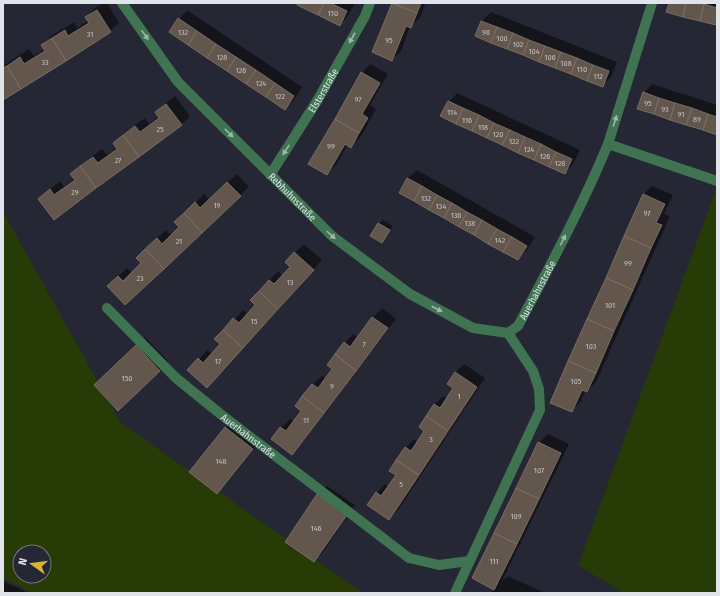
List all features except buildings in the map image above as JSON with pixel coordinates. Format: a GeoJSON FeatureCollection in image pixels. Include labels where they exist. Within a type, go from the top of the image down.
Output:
{"type":"FeatureCollection","features":[{"type":"Feature","properties":{"kind":"street","name":"Rebhuhnstraße"},"geometry":{"type":"LineString","coordinates":[[122,3],[178,82],[332,236],[410,294],[473,328],[508,332]]}},
{"type":"Feature","properties":{"kind":"street","name":"Elsterstraße"},"geometry":{"type":"LineString","coordinates":[[270,175],[317,101],[365,16],[370,3]]}},
{"type":"Feature","properties":{"kind":"street","name":"Auerhahnstraße"},"geometry":{"type":"LineString","coordinates":[[508,332],[518,326],[555,256],[608,144],[652,3]]}},
{"type":"Feature","properties":{"kind":"street"},"geometry":{"type":"LineString","coordinates":[[608,144],[717,180]]}},
{"type":"Feature","properties":{"kind":"street","name":"Auerhahnstraße"},"geometry":{"type":"LineString","coordinates":[[108,308],[176,378],[223,416],[409,558],[439,565],[469,561]]}},
{"type":"Feature","properties":{"kind":"street"},"geometry":{"type":"LineString","coordinates":[[455,593],[540,410],[539,388],[533,371],[508,332]]}},
{"type":"Feature","properties":{"kind":"green space"},"geometry":{"type":"Polygon","coordinates":[[[717,187],[717,593],[623,593],[578,565],[717,187]]]}},
{"type":"Feature","properties":{"kind":"green space"},"geometry":{"type":"Polygon","coordinates":[[[3,212],[121,423],[363,593],[33,593],[15,584],[52,584],[52,544],[12,544],[12,582],[3,578],[3,212]]]}}]}
